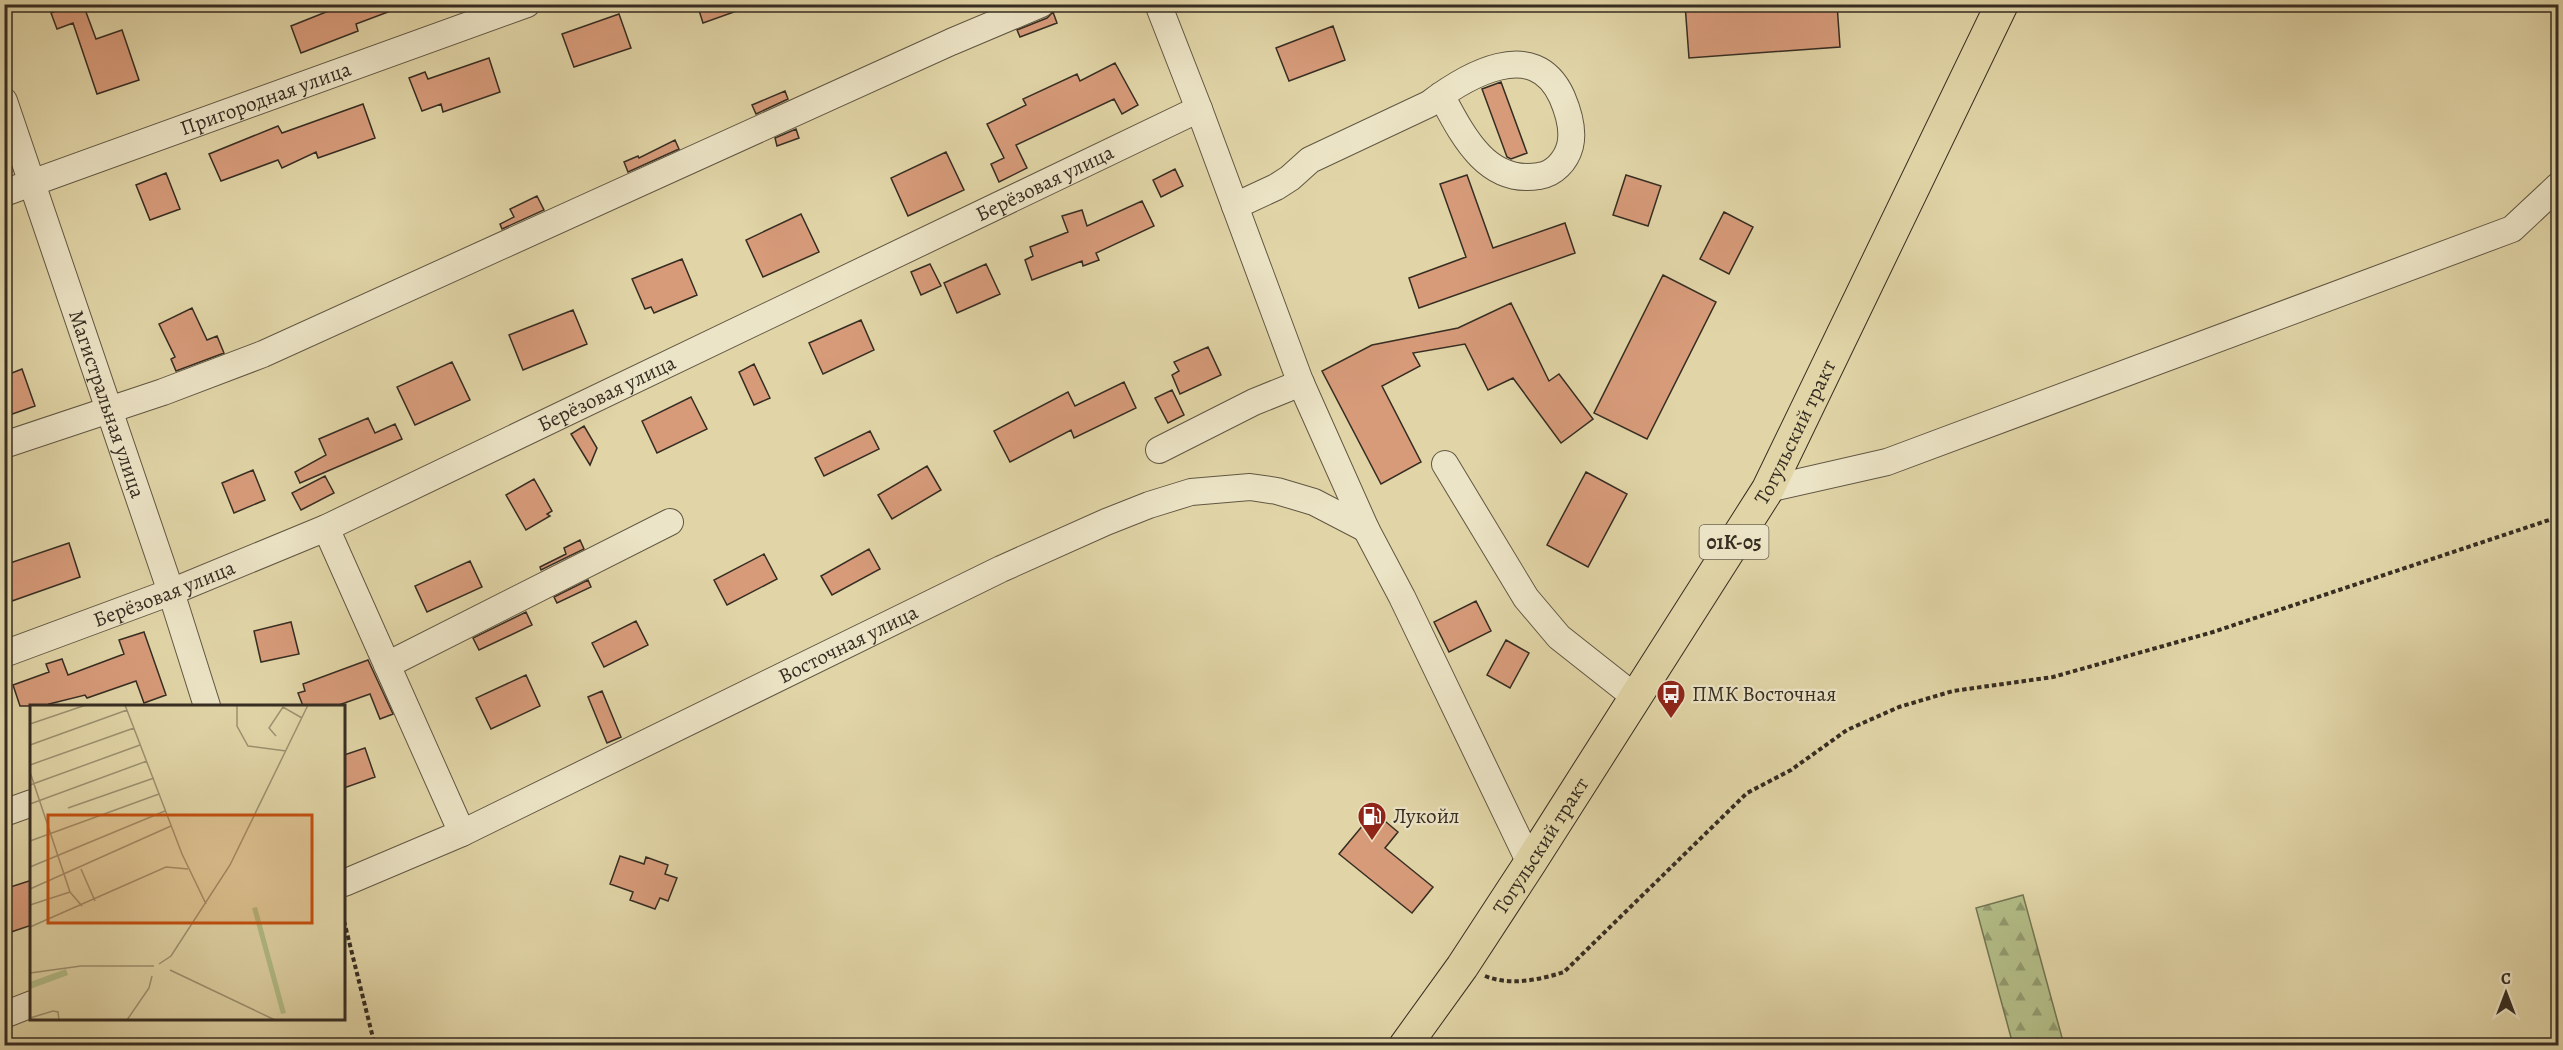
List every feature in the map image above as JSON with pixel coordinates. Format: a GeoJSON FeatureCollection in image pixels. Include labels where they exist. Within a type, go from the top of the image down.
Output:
{"type":"FeatureCollection","features":[{"type":"Feature","properties":{"kind":"main road","name":"Тогульский тракт"},"geometry":{"type":"LineString","coordinates":[[1405,1046],[1462,967],[1530,863],[1768,489],[2002,4]]}},
{"type":"Feature","properties":{"kind":"street","name":"Пригородная улица"},"geometry":{"type":"LineString","coordinates":[[4,193],[527,4]]}},
{"type":"Feature","properties":{"kind":"street"},"geometry":{"type":"LineString","coordinates":[[4,445],[207,376],[263,354],[951,42],[1041,4]]}},
{"type":"Feature","properties":{"kind":"street"},"geometry":{"type":"LineString","coordinates":[[1158,4],[1301,383],[1366,529],[1402,597],[1530,863]]}},
{"type":"Feature","properties":{"kind":"street"},"geometry":{"type":"LineString","coordinates":[[1235,206],[1276,187],[1310,160],[1430,104],[1441,95],[1476,73],[1492,67],[1530,68],[1546,74],[1557,87],[1570,124],[1570,145],[1563,162],[1543,176],[1526,178],[1510,176],[1496,170],[1464,138],[1441,95]]}},
{"type":"Feature","properties":{"kind":"street","name":"Магистральная улица"},"geometry":{"type":"LineString","coordinates":[[4,101],[34,183],[207,705]]}},
{"type":"Feature","properties":{"kind":"street","name":"Берёзовая улица"},"geometry":{"type":"LineString","coordinates":[[4,654],[171,592],[326,528],[1199,109]]}},
{"type":"Feature","properties":{"kind":"street"},"geometry":{"type":"LineString","coordinates":[[1768,489],[1887,462],[2512,229],[2559,186]]}},
{"type":"Feature","properties":{"kind":"street"},"geometry":{"type":"LineString","coordinates":[[1159,450],[1246,405],[1301,383]]}},
{"type":"Feature","properties":{"kind":"street"},"geometry":{"type":"LineString","coordinates":[[1445,464],[1526,598],[1558,637],[1635,697]]}},
{"type":"Feature","properties":{"kind":"street","name":"Восточная улица"},"geometry":{"type":"LineString","coordinates":[[345,883],[462,833],[1000,569],[1149,505],[1191,492],[1250,487],[1277,491],[1314,502],[1366,529]]}},
{"type":"Feature","properties":{"kind":"street"},"geometry":{"type":"LineString","coordinates":[[387,665],[670,522]]}},
{"type":"Feature","properties":{"kind":"street"},"geometry":{"type":"LineString","coordinates":[[326,528],[462,833]]}},
{"type":"Feature","properties":{"kind":"street"},"geometry":{"type":"LineString","coordinates":[[4,813],[30,804]]}},
{"type":"Feature","properties":{"kind":"street"},"geometry":{"type":"LineString","coordinates":[[4,1015],[30,1005]]}},
{"type":"Feature","properties":{"kind":"path"},"geometry":{"type":"LineString","coordinates":[[1462,967],[1495,980],[1536,981],[1564,972],[1747,793],[1791,770],[1847,730],[1899,707],[1953,691],[2053,677],[2202,635],[2559,517]]}},
{"type":"Feature","properties":{"kind":"path"},"geometry":{"type":"LineString","coordinates":[[345,925],[375,1046]]}},
{"type":"Feature","properties":{"kind":"green space"},"geometry":{"type":"Polygon","coordinates":[[[2023,895],[2064,1045],[2013,1045],[1976,908],[2023,895]]]}},
{"type":"Feature","properties":{"kind":"building"},"geometry":{"type":"Polygon","coordinates":[[[73,4],[83,4],[96,39],[122,30],[139,80],[97,94],[73,23],[57,29],[51,13],[73,4]]]}},
{"type":"Feature","properties":{"kind":"building"},"geometry":{"type":"Polygon","coordinates":[[[346,4],[404,4],[404,6],[356,24],[358,31],[301,53],[291,26],[346,4]]]}},
{"type":"Feature","properties":{"kind":"building"},"geometry":{"type":"Polygon","coordinates":[[[697,4],[748,4],[748,7],[703,23],[697,4]]]}},
{"type":"Feature","properties":{"kind":"building"},"geometry":{"type":"Polygon","coordinates":[[[1685,4],[1837,4],[1840,47],[1689,58],[1685,4]]]}},
{"type":"Feature","properties":{"kind":"building"},"geometry":{"type":"Polygon","coordinates":[[[1053,12],[1057,23],[1020,37],[1017,30],[1047,18],[1053,12]]]}},
{"type":"Feature","properties":{"kind":"building"},"geometry":{"type":"Polygon","coordinates":[[[619,14],[631,48],[574,67],[562,34],[619,14]]]}},
{"type":"Feature","properties":{"kind":"building"},"geometry":{"type":"Polygon","coordinates":[[[1333,26],[1345,60],[1289,81],[1276,48],[1333,26]]]}},
{"type":"Feature","properties":{"kind":"building"},"geometry":{"type":"Polygon","coordinates":[[[489,58],[500,92],[443,112],[441,104],[422,111],[409,78],[425,72],[428,79],[489,58]]]}},
{"type":"Feature","properties":{"kind":"building"},"geometry":{"type":"Polygon","coordinates":[[[1115,63],[1138,105],[1122,114],[1114,99],[1016,145],[1027,168],[999,182],[991,164],[1004,158],[987,124],[1026,105],[1023,99],[1077,74],[1080,81],[1115,63]]]}},
{"type":"Feature","properties":{"kind":"building"},"geometry":{"type":"Polygon","coordinates":[[[1501,82],[1527,153],[1511,159],[1507,157],[1482,89],[1501,82]]]}},
{"type":"Feature","properties":{"kind":"building"},"geometry":{"type":"Polygon","coordinates":[[[785,91],[788,99],[756,114],[752,105],[785,91]]]}},
{"type":"Feature","properties":{"kind":"building"},"geometry":{"type":"Polygon","coordinates":[[[363,104],[375,138],[318,158],[316,152],[282,168],[278,160],[221,181],[209,154],[278,126],[282,133],[363,104]]]}},
{"type":"Feature","properties":{"kind":"building"},"geometry":{"type":"Polygon","coordinates":[[[796,129],[799,138],[777,146],[775,138],[796,129]]]}},
{"type":"Feature","properties":{"kind":"building"},"geometry":{"type":"Polygon","coordinates":[[[675,140],[679,149],[628,172],[624,162],[638,156],[639,158],[675,140]]]}},
{"type":"Feature","properties":{"kind":"building"},"geometry":{"type":"Polygon","coordinates":[[[946,152],[964,190],[908,216],[891,178],[946,152]]]}},
{"type":"Feature","properties":{"kind":"building"},"geometry":{"type":"Polygon","coordinates":[[[1175,169],[1183,186],[1161,197],[1153,180],[1175,169]]]}},
{"type":"Feature","properties":{"kind":"building"},"geometry":{"type":"Polygon","coordinates":[[[166,173],[180,209],[150,220],[136,185],[166,173]]]}},
{"type":"Feature","properties":{"kind":"building"},"geometry":{"type":"Polygon","coordinates":[[[1467,175],[1493,248],[1565,223],[1575,253],[1419,308],[1409,278],[1466,257],[1440,184],[1467,175]]]}},
{"type":"Feature","properties":{"kind":"building"},"geometry":{"type":"Polygon","coordinates":[[[1626,175],[1661,186],[1648,226],[1613,215],[1626,175]]]}},
{"type":"Feature","properties":{"kind":"building"},"geometry":{"type":"Polygon","coordinates":[[[537,196],[544,210],[502,229],[500,224],[514,217],[510,209],[537,196]]]}},
{"type":"Feature","properties":{"kind":"building"},"geometry":{"type":"Polygon","coordinates":[[[1142,201],[1154,226],[1096,253],[1099,260],[1083,266],[1082,261],[1032,280],[1025,260],[1033,256],[1030,247],[1068,232],[1062,216],[1082,210],[1087,226],[1142,201]]]}},
{"type":"Feature","properties":{"kind":"building"},"geometry":{"type":"Polygon","coordinates":[[[1724,212],[1753,227],[1729,274],[1700,259],[1724,212]]]}},
{"type":"Feature","properties":{"kind":"building"},"geometry":{"type":"Polygon","coordinates":[[[801,214],[819,252],[763,277],[746,240],[801,214]]]}},
{"type":"Feature","properties":{"kind":"building"},"geometry":{"type":"Polygon","coordinates":[[[682,259],[697,295],[654,313],[651,307],[645,309],[632,279],[682,259]]]}},
{"type":"Feature","properties":{"kind":"building"},"geometry":{"type":"Polygon","coordinates":[[[930,264],[941,286],[921,295],[911,272],[930,264]]]}},
{"type":"Feature","properties":{"kind":"building"},"geometry":{"type":"Polygon","coordinates":[[[986,264],[1000,294],[957,313],[944,283],[986,264]]]}},
{"type":"Feature","properties":{"kind":"building"},"geometry":{"type":"Polygon","coordinates":[[[1663,275],[1716,302],[1647,439],[1594,413],[1663,275]]]}},
{"type":"Feature","properties":{"kind":"building"},"geometry":{"type":"Polygon","coordinates":[[[1511,303],[1549,381],[1559,374],[1593,419],[1561,443],[1513,378],[1488,390],[1465,344],[1413,353],[1420,366],[1382,386],[1421,462],[1381,484],[1322,371],[1372,345],[1458,328],[1511,303]]]}},
{"type":"Feature","properties":{"kind":"building"},"geometry":{"type":"Polygon","coordinates":[[[192,308],[207,340],[217,336],[224,353],[176,371],[171,359],[175,357],[159,324],[192,308]]]}},
{"type":"Feature","properties":{"kind":"building"},"geometry":{"type":"Polygon","coordinates":[[[573,310],[587,344],[523,370],[509,335],[573,310]]]}},
{"type":"Feature","properties":{"kind":"building"},"geometry":{"type":"Polygon","coordinates":[[[861,320],[874,350],[823,374],[809,343],[861,320]]]}},
{"type":"Feature","properties":{"kind":"building"},"geometry":{"type":"Polygon","coordinates":[[[1208,347],[1221,375],[1180,394],[1172,375],[1179,371],[1174,362],[1208,347]]]}},
{"type":"Feature","properties":{"kind":"building"},"geometry":{"type":"Polygon","coordinates":[[[452,362],[470,400],[415,425],[397,387],[452,362]]]}},
{"type":"Feature","properties":{"kind":"building"},"geometry":{"type":"Polygon","coordinates":[[[754,364],[770,398],[754,405],[739,372],[754,364]]]}},
{"type":"Feature","properties":{"kind":"building"},"geometry":{"type":"Polygon","coordinates":[[[22,369],[35,406],[4,417],[4,376],[22,369]]]}},
{"type":"Feature","properties":{"kind":"building"},"geometry":{"type":"Polygon","coordinates":[[[1124,382],[1136,408],[1074,438],[1071,430],[1010,462],[994,431],[1068,392],[1075,406],[1124,382]]]}},
{"type":"Feature","properties":{"kind":"building"},"geometry":{"type":"Polygon","coordinates":[[[1172,390],[1184,415],[1168,423],[1155,398],[1172,390]]]}},
{"type":"Feature","properties":{"kind":"building"},"geometry":{"type":"Polygon","coordinates":[[[691,397],[707,429],[657,453],[642,421],[691,397]]]}},
{"type":"Feature","properties":{"kind":"building"},"geometry":{"type":"Polygon","coordinates":[[[368,418],[375,433],[395,424],[402,439],[300,483],[295,472],[326,455],[319,439],[368,418]]]}},
{"type":"Feature","properties":{"kind":"building"},"geometry":{"type":"Polygon","coordinates":[[[584,426],[597,448],[590,465],[571,434],[584,426]]]}},
{"type":"Feature","properties":{"kind":"building"},"geometry":{"type":"Polygon","coordinates":[[[870,431],[879,449],[824,476],[815,458],[870,431]]]}},
{"type":"Feature","properties":{"kind":"building"},"geometry":{"type":"Polygon","coordinates":[[[927,466],[941,490],[892,519],[878,495],[927,466]]]}},
{"type":"Feature","properties":{"kind":"building"},"geometry":{"type":"Polygon","coordinates":[[[253,470],[265,500],[234,513],[222,483],[253,470]]]}},
{"type":"Feature","properties":{"kind":"building"},"geometry":{"type":"Polygon","coordinates":[[[1586,472],[1627,494],[1588,567],[1547,545],[1586,472]]]}},
{"type":"Feature","properties":{"kind":"building"},"geometry":{"type":"Polygon","coordinates":[[[325,476],[334,493],[301,510],[292,493],[325,476]]]}},
{"type":"Feature","properties":{"kind":"building"},"geometry":{"type":"Polygon","coordinates":[[[534,479],[552,511],[547,514],[550,516],[526,530],[506,495],[534,479]]]}},
{"type":"Feature","properties":{"kind":"building"},"geometry":{"type":"Polygon","coordinates":[[[580,540],[584,549],[541,570],[540,567],[566,554],[564,548],[580,540]]]}},
{"type":"Feature","properties":{"kind":"building"},"geometry":{"type":"Polygon","coordinates":[[[69,543],[80,577],[12,601],[4,580],[4,565],[69,543]]]}},
{"type":"Feature","properties":{"kind":"building"},"geometry":{"type":"Polygon","coordinates":[[[869,549],[880,569],[832,595],[821,576],[869,549]]]}},
{"type":"Feature","properties":{"kind":"building"},"geometry":{"type":"Polygon","coordinates":[[[764,554],[777,579],[727,605],[714,580],[764,554]]]}},
{"type":"Feature","properties":{"kind":"building"},"geometry":{"type":"Polygon","coordinates":[[[470,561],[482,587],[427,612],[415,586],[470,561]]]}},
{"type":"Feature","properties":{"kind":"building"},"geometry":{"type":"Polygon","coordinates":[[[588,580],[591,587],[557,603],[554,597],[588,580]]]}},
{"type":"Feature","properties":{"kind":"building"},"geometry":{"type":"Polygon","coordinates":[[[1476,601],[1491,631],[1449,652],[1434,622],[1476,601]]]}},
{"type":"Feature","properties":{"kind":"building"},"geometry":{"type":"Polygon","coordinates":[[[526,612],[532,625],[479,650],[473,638],[526,612]]]}},
{"type":"Feature","properties":{"kind":"building"},"geometry":{"type":"Polygon","coordinates":[[[636,621],[648,645],[604,667],[592,643],[636,621]]]}},
{"type":"Feature","properties":{"kind":"building"},"geometry":{"type":"Polygon","coordinates":[[[291,622],[299,654],[261,662],[254,631],[291,622]]]}},
{"type":"Feature","properties":{"kind":"building"},"geometry":{"type":"Polygon","coordinates":[[[144,632],[166,695],[144,703],[136,681],[87,698],[85,695],[50,705],[20,706],[13,685],[49,672],[46,664],[62,659],[68,675],[124,654],[119,640],[144,632]]]}},
{"type":"Feature","properties":{"kind":"building"},"geometry":{"type":"Polygon","coordinates":[[[1506,640],[1529,653],[1510,688],[1487,675],[1506,640]]]}},
{"type":"Feature","properties":{"kind":"building"},"geometry":{"type":"Polygon","coordinates":[[[368,660],[393,714],[380,719],[370,694],[339,705],[303,705],[298,693],[305,691],[303,684],[368,660]]]}},
{"type":"Feature","properties":{"kind":"building"},"geometry":{"type":"Polygon","coordinates":[[[526,675],[540,706],[491,729],[476,698],[526,675]]]}},
{"type":"Feature","properties":{"kind":"building"},"geometry":{"type":"Polygon","coordinates":[[[602,691],[621,737],[607,743],[588,697],[602,691]]]}},
{"type":"Feature","properties":{"kind":"building"},"geometry":{"type":"Polygon","coordinates":[[[365,748],[375,777],[345,788],[345,755],[365,748]]]}},
{"type":"Feature","properties":{"kind":"building"},"geometry":{"type":"Polygon","coordinates":[[[1374,812],[1398,832],[1385,848],[1433,887],[1412,913],[1339,854],[1374,812]]]}},
{"type":"Feature","properties":{"kind":"building"},"geometry":{"type":"Polygon","coordinates":[[[620,856],[644,864],[646,857],[668,865],[665,874],[677,878],[668,901],[660,898],[655,909],[630,900],[633,892],[610,884],[620,856]]]}},
{"type":"Feature","properties":{"kind":"building"},"geometry":{"type":"Polygon","coordinates":[[[30,881],[30,926],[11,932],[4,914],[4,889],[30,881]]]}},
{"type":"Feature","properties":{"kind":"place","name":"ПМК Восточная"},"geometry":{"type":"Point","coordinates":[1671,720]}},
{"type":"Feature","properties":{"kind":"place","name":"Лукойл"},"geometry":{"type":"Point","coordinates":[1372,842]}}]}
